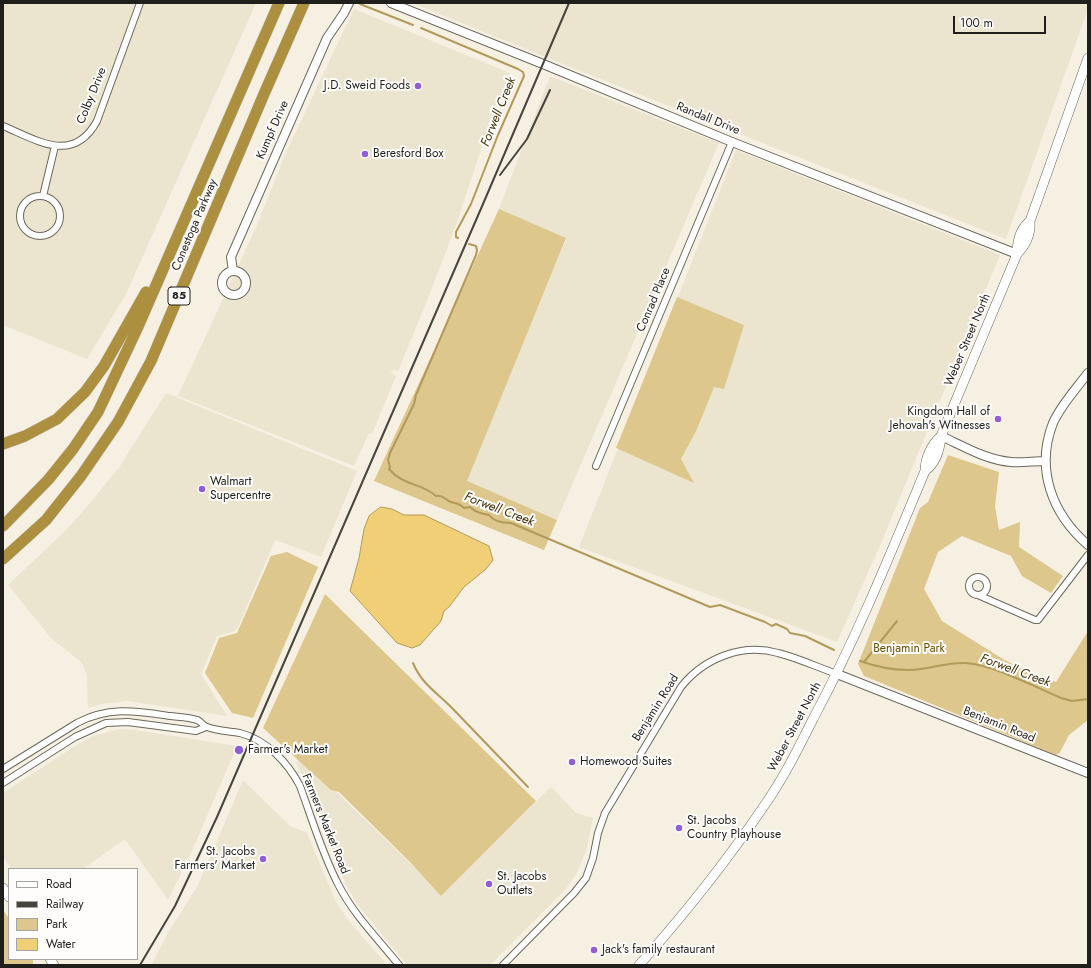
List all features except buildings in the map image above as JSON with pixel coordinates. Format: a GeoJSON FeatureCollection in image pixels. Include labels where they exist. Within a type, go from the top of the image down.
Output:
{"type":"FeatureCollection","features":[{"type":"Feature","properties":{"kind":"highway","name":"Conestoga Parkway"},"geometry":{"type":"LineString","coordinates":[[3,526],[48,480],[73,449],[98,412],[137,329],[279,3]]}},
{"type":"Feature","properties":{"kind":"highway","name":"Conestoga Parkway"},"geometry":{"type":"LineString","coordinates":[[3,559],[46,520],[81,476],[118,422],[129,402],[151,361],[304,3]]}},
{"type":"Feature","properties":{"kind":"highway"},"geometry":{"type":"LineString","coordinates":[[3,444],[25,436],[57,419],[85,392],[104,366],[137,309],[166,254],[175,242]]}},
{"type":"Feature","properties":{"kind":"main road","name":"Weber Street North"},"geometry":{"type":"LineString","coordinates":[[639,965],[673,928],[728,857],[765,805],[795,755],[837,674],[878,583],[925,471],[926,462],[931,449],[941,436],[1016,254],[1024,246],[1030,232],[1030,221],[1088,58]]}},
{"type":"Feature","properties":{"kind":"street","name":"Colby Drive"},"geometry":{"type":"LineString","coordinates":[[3,126],[55,146],[75,144],[85,137],[97,121],[140,3]]}},
{"type":"Feature","properties":{"kind":"street","name":"Kumpf Drive"},"geometry":{"type":"LineString","coordinates":[[232,271],[231,257],[255,201],[327,38],[349,3]]}},
{"type":"Feature","properties":{"kind":"street","name":"Randall Drive"},"geometry":{"type":"LineString","coordinates":[[392,3],[732,142],[1016,254]]}},
{"type":"Feature","properties":{"kind":"street","name":"Conrad Place"},"geometry":{"type":"LineString","coordinates":[[596,466],[732,142]]}},
{"type":"Feature","properties":{"kind":"street"},"geometry":{"type":"LineString","coordinates":[[43,196],[55,146]]}},
{"type":"Feature","properties":{"kind":"street"},"geometry":{"type":"LineString","coordinates":[[36,196],[43,196],[53,201],[57,205],[60,212],[60,219],[58,226],[50,233],[43,236],[36,236],[28,232],[22,225],[20,215],[24,204],[28,200],[36,196]]}},
{"type":"Feature","properties":{"kind":"street"},"geometry":{"type":"LineString","coordinates":[[1088,373],[1064,404],[1053,424],[1045,453],[1048,480],[1056,506],[1066,521],[1088,545]]}},
{"type":"Feature","properties":{"kind":"street"},"geometry":{"type":"LineString","coordinates":[[941,436],[979,454],[1002,461],[1045,461]]}},
{"type":"Feature","properties":{"kind":"street"},"geometry":{"type":"LineString","coordinates":[[978,595],[1034,620],[1038,620],[1088,555]]}},
{"type":"Feature","properties":{"kind":"street","name":"Benjamin Road"},"geometry":{"type":"LineString","coordinates":[[503,965],[574,893],[586,878],[605,813],[682,687],[693,674],[707,663],[718,658],[742,651],[759,650],[778,653],[837,674],[1088,773]]}},
{"type":"Feature","properties":{"kind":"street","name":"Farmers Market Road"},"geometry":{"type":"LineString","coordinates":[[3,769],[77,723],[88,717],[105,712],[128,710],[198,720],[206,727],[251,737],[267,746],[286,764],[294,775],[300,786],[338,885],[348,902],[364,923],[399,965]]}},
{"type":"Feature","properties":{"kind":"street","name":"Farmers Market Road"},"geometry":{"type":"LineString","coordinates":[[3,783],[74,737],[106,724],[128,722],[196,731],[206,727]]}},
{"type":"Feature","properties":{"kind":"shaded area"},"geometry":{"type":"Polygon","coordinates":[[[3,3],[256,3],[126,294],[87,359],[3,325],[3,3]]]}},
{"type":"Feature","properties":{"kind":"shaded area"},"geometry":{"type":"Polygon","coordinates":[[[412,3],[1088,3],[1088,9],[1006,239],[412,3]]]}},
{"type":"Feature","properties":{"kind":"shaded area"},"geometry":{"type":"Polygon","coordinates":[[[354,9],[510,73],[482,147],[456,225],[427,301],[398,371],[393,369],[391,373],[396,376],[372,434],[369,433],[354,466],[178,396],[257,225],[284,157],[354,9]]]}},
{"type":"Feature","properties":{"kind":"shaded area"},"geometry":{"type":"Polygon","coordinates":[[[550,76],[719,143],[557,520],[466,481],[566,239],[499,209],[550,76]]]}},
{"type":"Feature","properties":{"kind":"shaded area"},"geometry":{"type":"Polygon","coordinates":[[[736,150],[1000,255],[882,541],[837,642],[579,547],[736,150]]]}},
{"type":"Feature","properties":{"kind":"shaded area"},"geometry":{"type":"Polygon","coordinates":[[[166,393],[357,471],[321,557],[275,540],[238,627],[235,631],[217,636],[201,674],[227,716],[128,701],[101,704],[88,708],[87,676],[83,665],[51,638],[8,585],[64,532],[86,508],[120,466],[166,393]]]}},
{"type":"Feature","properties":{"kind":"shaded area"},"geometry":{"type":"Polygon","coordinates":[[[119,729],[135,730],[237,746],[191,853],[168,900],[125,839],[84,868],[10,868],[3,856],[3,793],[93,736],[119,729]]]}},
{"type":"Feature","properties":{"kind":"shaded area","name":"St. Jacobs Outlets"},"geometry":{"type":"Polygon","coordinates":[[[301,758],[442,894],[551,787],[576,813],[593,818],[587,848],[577,873],[565,890],[490,965],[407,965],[358,905],[348,889],[312,793],[296,763],[301,758]]]}},
{"type":"Feature","properties":{"kind":"shaded area","name":"St. Jacobs Farmers' Market"},"geometry":{"type":"Polygon","coordinates":[[[243,780],[290,826],[307,833],[335,900],[348,920],[387,965],[151,965],[168,933],[198,885],[243,780]]]}},
{"type":"Feature","properties":{"kind":"green space"},"geometry":{"type":"Polygon","coordinates":[[[499,209],[566,238],[467,481],[557,520],[544,550],[374,481],[499,209]]]}},
{"type":"Feature","properties":{"kind":"green space"},"geometry":{"type":"Polygon","coordinates":[[[677,297],[744,325],[724,389],[714,387],[697,429],[681,459],[694,483],[616,448],[677,297]]]}},
{"type":"Feature","properties":{"kind":"green space","name":"Benjamin Park"},"geometry":{"type":"Polygon","coordinates":[[[948,455],[999,472],[995,506],[999,530],[1020,522],[1019,547],[1063,576],[1051,593],[1022,576],[1011,556],[962,536],[938,552],[924,589],[942,621],[1003,659],[1022,669],[1056,682],[1088,631],[1088,720],[1069,735],[1059,754],[1058,753],[1056,755],[864,676],[858,664],[920,508],[928,502],[948,455]]]}},
{"type":"Feature","properties":{"kind":"green space"},"geometry":{"type":"Polygon","coordinates":[[[287,552],[318,567],[253,718],[232,713],[205,673],[219,638],[237,633],[271,556],[287,552]]]}},
{"type":"Feature","properties":{"kind":"green space"},"geometry":{"type":"Polygon","coordinates":[[[325,594],[536,801],[441,896],[410,862],[339,792],[331,790],[263,728],[325,594]]]}},
{"type":"Feature","properties":{"kind":"green space"},"geometry":{"type":"Polygon","coordinates":[[[3,910],[8,917],[8,960],[33,960],[33,965],[3,965],[3,910]]]}},
{"type":"Feature","properties":{"kind":"water"},"geometry":{"type":"Polygon","coordinates":[[[381,507],[392,509],[404,515],[424,515],[489,546],[493,560],[486,569],[464,587],[449,607],[444,611],[441,621],[420,645],[412,648],[397,643],[350,591],[359,558],[364,529],[369,516],[381,507]]]}},
{"type":"Feature","properties":{"kind":"waterway","name":"Forwell Creek"},"geometry":{"type":"LineString","coordinates":[[360,4],[413,25]]}},
{"type":"Feature","properties":{"kind":"waterway","name":"Forwell Creek"},"geometry":{"type":"LineString","coordinates":[[421,28],[518,69],[523,72],[524,76],[498,135],[471,204],[456,232],[456,237],[458,238]]}},
{"type":"Feature","properties":{"kind":"waterway","name":"Forwell Creek"},"geometry":{"type":"LineString","coordinates":[[469,244],[476,246],[476,255],[416,395],[414,404],[390,453],[388,460],[390,467],[389,469],[394,475],[406,482],[425,489],[436,496],[440,496],[449,501],[460,504],[464,508],[470,507],[474,510],[489,515],[496,521],[511,523],[710,607],[720,605],[772,626],[776,624],[787,629],[790,633],[805,636],[834,650]]}},
{"type":"Feature","properties":{"kind":"waterway","name":"Forwell Creek"},"geometry":{"type":"LineString","coordinates":[[864,662],[897,621]]}},
{"type":"Feature","properties":{"kind":"waterway","name":"Forwell Creek"},"geometry":{"type":"LineString","coordinates":[[860,661],[875,666],[898,670],[913,670],[954,663],[966,663],[1002,672],[1061,698],[1072,701],[1088,699]]}},
{"type":"Feature","properties":{"kind":"waterway"},"geometry":{"type":"LineString","coordinates":[[413,663],[426,683],[528,787]]}},
{"type":"Feature","properties":{"kind":"railway"},"geometry":{"type":"LineString","coordinates":[[140,965],[175,906],[217,817],[569,3]]}},
{"type":"Feature","properties":{"kind":"railway"},"geometry":{"type":"LineString","coordinates":[[500,175],[527,139],[550,90]]}},
{"type":"Feature","properties":{"kind":"place","name":"J.D. Sweid Foods"},"geometry":{"type":"Point","coordinates":[418,86]}},
{"type":"Feature","properties":{"kind":"place","name":"Beresford Box"},"geometry":{"type":"Point","coordinates":[365,154]}},
{"type":"Feature","properties":{"kind":"place","name":"Kingdom Hall of Jehovah's Witnesses"},"geometry":{"type":"Point","coordinates":[998,419]}},
{"type":"Feature","properties":{"kind":"place","name":"Walmart Supercentre"},"geometry":{"type":"Point","coordinates":[202,489]}},
{"type":"Feature","properties":{"kind":"place","name":"Farmer's Market"},"geometry":{"type":"Point","coordinates":[239,750]}},
{"type":"Feature","properties":{"kind":"place","name":"Homewood Suites"},"geometry":{"type":"Point","coordinates":[572,762]}},
{"type":"Feature","properties":{"kind":"place","name":"St. Jacobs Country Playhouse"},"geometry":{"type":"Point","coordinates":[679,828]}},
{"type":"Feature","properties":{"kind":"place","name":"St. Jacobs Farmers' Market"},"geometry":{"type":"Point","coordinates":[263,859]}},
{"type":"Feature","properties":{"kind":"place","name":"St. Jacobs Outlets"},"geometry":{"type":"Point","coordinates":[489,884]}},
{"type":"Feature","properties":{"kind":"place","name":"Jack's family restaurant"},"geometry":{"type":"Point","coordinates":[594,950]}}]}
